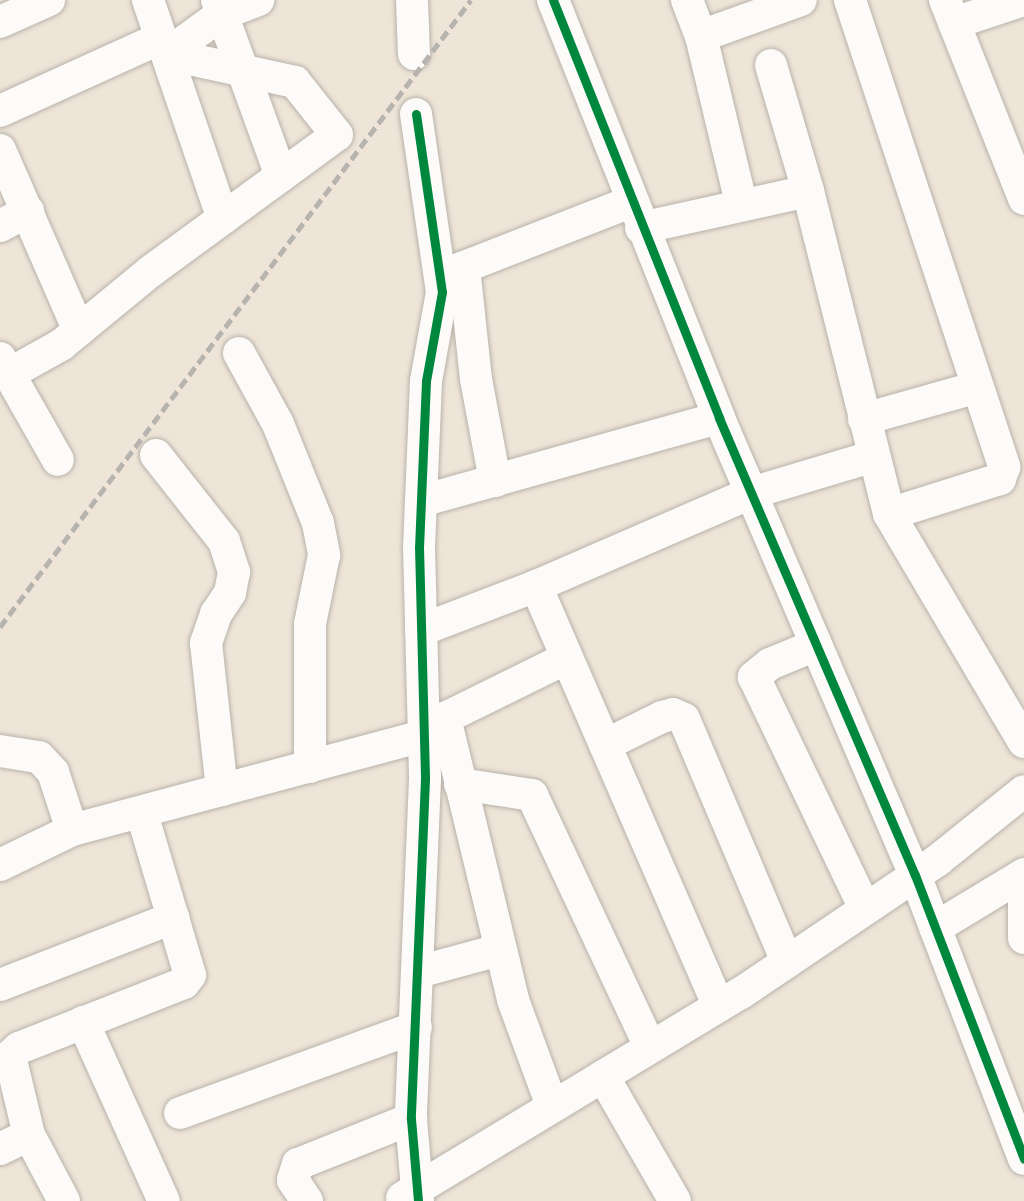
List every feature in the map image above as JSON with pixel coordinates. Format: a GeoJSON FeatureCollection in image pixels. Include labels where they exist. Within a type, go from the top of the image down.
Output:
{"type":"FeatureCollection","features":[{"type":"Feature","properties":{"kind":"street"},"geometry":{"type":"LineString","coordinates":[[0,22],[49,0]]}},
{"type":"Feature","properties":{"kind":"street"},"geometry":{"type":"LineString","coordinates":[[148,0],[223,219]]}},
{"type":"Feature","properties":{"kind":"street"},"geometry":{"type":"LineString","coordinates":[[0,111],[164,46],[220,7],[258,0]]}},
{"type":"Feature","properties":{"kind":"street"},"geometry":{"type":"LineString","coordinates":[[412,0],[414,54]]}},
{"type":"Feature","properties":{"kind":"street"},"geometry":{"type":"LineString","coordinates":[[553,0],[636,215],[719,418],[915,875],[1024,1159]]}},
{"type":"Feature","properties":{"kind":"street"},"geometry":{"type":"LineString","coordinates":[[687,0],[701,36],[741,203]]}},
{"type":"Feature","properties":{"kind":"street"},"geometry":{"type":"LineString","coordinates":[[850,0],[978,387],[1004,475],[889,514]]}},
{"type":"Feature","properties":{"kind":"street"},"geometry":{"type":"LineString","coordinates":[[1024,0],[949,11],[1024,199]]}},
{"type":"Feature","properties":{"kind":"street"},"geometry":{"type":"LineString","coordinates":[[701,36],[781,3]]}},
{"type":"Feature","properties":{"kind":"street"},"geometry":{"type":"LineString","coordinates":[[220,7],[281,176]]}},
{"type":"Feature","properties":{"kind":"street"},"geometry":{"type":"LineString","coordinates":[[58,460],[4,366],[79,331],[337,135],[295,82],[243,71],[164,46]]}},
{"type":"Feature","properties":{"kind":"street"},"geometry":{"type":"LineString","coordinates":[[771,65],[808,191],[871,457],[889,514],[1024,743]]}},
{"type":"Feature","properties":{"kind":"street"},"geometry":{"type":"LineString","coordinates":[[416,114],[476,379],[495,481]]}},
{"type":"Feature","properties":{"kind":"street"},"geometry":{"type":"LineString","coordinates":[[0,150],[79,331]]}},
{"type":"Feature","properties":{"kind":"street"},"geometry":{"type":"LineString","coordinates":[[452,271],[636,215],[741,203],[808,191]]}},
{"type":"Feature","properties":{"kind":"street"},"geometry":{"type":"LineString","coordinates":[[0,226],[28,211]]}},
{"type":"Feature","properties":{"kind":"street"},"geometry":{"type":"LineString","coordinates":[[410,1197],[418,972],[434,727],[421,630],[421,501],[426,381],[452,271]]}},
{"type":"Feature","properties":{"kind":"street"},"geometry":{"type":"LineString","coordinates":[[239,353],[278,424],[318,523],[324,555],[310,624],[310,767]]}},
{"type":"Feature","properties":{"kind":"street"},"geometry":{"type":"LineString","coordinates":[[864,419],[978,387]]}},
{"type":"Feature","properties":{"kind":"street"},"geometry":{"type":"LineString","coordinates":[[421,501],[719,418]]}},
{"type":"Feature","properties":{"kind":"street"},"geometry":{"type":"LineString","coordinates":[[156,455],[224,541],[234,572],[230,593],[205,643],[222,790]]}},
{"type":"Feature","properties":{"kind":"street"},"geometry":{"type":"LineString","coordinates":[[421,630],[536,586],[751,493],[871,457]]}},
{"type":"Feature","properties":{"kind":"street"},"geometry":{"type":"LineString","coordinates":[[536,586],[719,1006]]}},
{"type":"Feature","properties":{"kind":"street"},"geometry":{"type":"LineString","coordinates":[[816,646],[770,664],[754,677],[865,909]]}},
{"type":"Feature","properties":{"kind":"street"},"geometry":{"type":"LineString","coordinates":[[0,864],[72,830],[142,814],[310,767],[434,727],[567,658]]}},
{"type":"Feature","properties":{"kind":"street"},"geometry":{"type":"LineString","coordinates":[[605,745],[662,717],[673,714],[684,719],[787,961]]}},
{"type":"Feature","properties":{"kind":"street"},"geometry":{"type":"LineString","coordinates":[[434,727],[460,784],[499,950],[552,1107]]}},
{"type":"Feature","properties":{"kind":"street"},"geometry":{"type":"LineString","coordinates":[[0,751],[39,757],[46,764],[72,830]]}},
{"type":"Feature","properties":{"kind":"street"},"geometry":{"type":"LineString","coordinates":[[460,784],[533,795],[650,1047]]}},
{"type":"Feature","properties":{"kind":"street"},"geometry":{"type":"LineString","coordinates":[[410,1197],[719,1006],[915,875],[1024,791]]}},
{"type":"Feature","properties":{"kind":"street"},"geometry":{"type":"LineString","coordinates":[[64,1201],[29,1135],[10,1056],[83,1022],[184,983],[190,975],[142,814]]}},
{"type":"Feature","properties":{"kind":"street"},"geometry":{"type":"LineString","coordinates":[[935,928],[1024,875]]}},
{"type":"Feature","properties":{"kind":"street"},"geometry":{"type":"LineString","coordinates":[[1024,875],[1024,938]]}},
{"type":"Feature","properties":{"kind":"street"},"geometry":{"type":"LineString","coordinates":[[0,985],[173,918]]}},
{"type":"Feature","properties":{"kind":"street"},"geometry":{"type":"LineString","coordinates":[[418,972],[499,950]]}},
{"type":"Feature","properties":{"kind":"street"},"geometry":{"type":"LineString","coordinates":[[83,1022],[164,1201]]}},
{"type":"Feature","properties":{"kind":"street"},"geometry":{"type":"LineString","coordinates":[[180,1113],[416,1027]]}},
{"type":"Feature","properties":{"kind":"street"},"geometry":{"type":"LineString","coordinates":[[603,1076],[675,1201]]}},
{"type":"Feature","properties":{"kind":"street"},"geometry":{"type":"LineString","coordinates":[[307,1201],[293,1180],[298,1164],[411,1119]]}},
{"type":"Feature","properties":{"kind":"street"},"geometry":{"type":"LineString","coordinates":[[0,1149],[29,1135]]}},
{"type":"Feature","properties":{"kind":"railway"},"geometry":{"type":"LineString","coordinates":[[0,627],[471,0]]}},
{"type":"Feature","properties":{"kind":"cycle path"},"geometry":{"type":"LineString","coordinates":[[553,0],[719,418],[915,875],[1024,1159]]}},
{"type":"Feature","properties":{"kind":"cycle path"},"geometry":{"type":"LineString","coordinates":[[416,114],[442,292],[426,381],[419,547],[425,779],[411,1119],[418,1201]]}}]}
